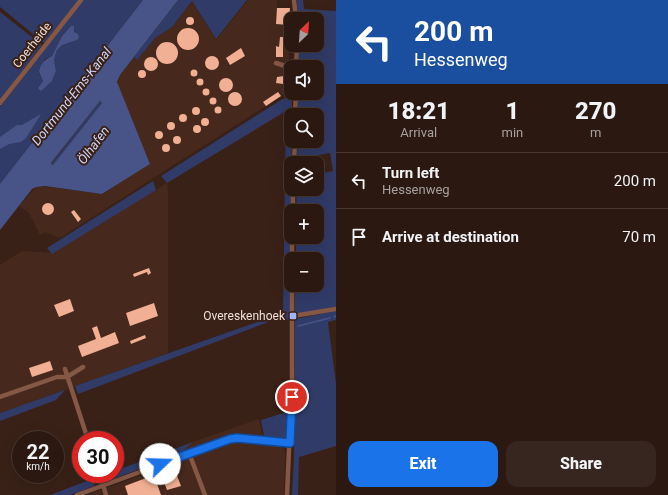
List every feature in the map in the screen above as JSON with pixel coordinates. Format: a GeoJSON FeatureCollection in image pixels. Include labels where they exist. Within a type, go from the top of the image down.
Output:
{"type":"FeatureCollection","features":[{"type":"Feature","properties":{"kind":"street","name":"Coerheide"},"geometry":{"type":"LineString","coordinates":[[0,103],[81,0]]}},
{"type":"Feature","properties":{"kind":"street"},"geometry":{"type":"LineString","coordinates":[[294,0],[295,12]]}},
{"type":"Feature","properties":{"kind":"street"},"geometry":{"type":"LineString","coordinates":[[276,64],[284,67]]}},
{"type":"Feature","properties":{"kind":"street"},"geometry":{"type":"LineString","coordinates":[[287,495],[292,382],[292,292]]}},
{"type":"Feature","properties":{"kind":"street"},"geometry":{"type":"LineString","coordinates":[[293,316],[336,309]]}},
{"type":"Feature","properties":{"kind":"street"},"geometry":{"type":"LineString","coordinates":[[0,397],[56,377],[67,377],[82,367]]}},
{"type":"Feature","properties":{"kind":"street"},"geometry":{"type":"LineString","coordinates":[[65,369],[85,431]]}},
{"type":"Feature","properties":{"kind":"street"},"geometry":{"type":"LineString","coordinates":[[77,495],[224,441],[237,438],[290,443]]}},
{"type":"Feature","properties":{"kind":"street"},"geometry":{"type":"LineString","coordinates":[[189,453],[205,495]]}},
{"type":"Feature","properties":{"kind":"street"},"geometry":{"type":"LineString","coordinates":[[102,483],[106,495]]}},
{"type":"Feature","properties":{"kind":"shaded area"},"geometry":{"type":"Polygon","coordinates":[[[0,0],[79,0],[44,43],[0,7],[0,0]]]}},
{"type":"Feature","properties":{"kind":"shaded area"},"geometry":{"type":"Polygon","coordinates":[[[83,0],[143,0],[0,184],[0,107],[83,0]],[[71,26],[62,36],[52,56],[45,59],[39,73],[43,81],[38,88],[44,88],[53,79],[56,71],[54,60],[57,50],[61,45],[79,38],[71,26]]]}},
{"type":"Feature","properties":{"kind":"shaded area"},"geometry":{"type":"Polygon","coordinates":[[[178,0],[247,0],[216,39],[192,1],[172,27],[155,38],[137,60],[134,57],[178,0]]]}},
{"type":"Feature","properties":{"kind":"shaded area"},"geometry":{"type":"Polygon","coordinates":[[[248,0],[277,0],[277,8],[290,9],[290,12],[284,12],[284,52],[289,52],[289,60],[284,60],[284,94],[60,238],[45,232],[40,235],[29,213],[19,206],[36,187],[48,187],[103,194],[150,164],[118,87],[120,75],[134,57],[137,60],[155,38],[172,27],[192,2],[216,40],[248,0]]]}},
{"type":"Feature","properties":{"kind":"shaded area"},"geometry":{"type":"Polygon","coordinates":[[[297,0],[303,0],[304,9],[336,11],[336,307],[295,314],[295,292],[324,292],[324,252],[296,252],[296,244],[324,244],[324,204],[296,204],[297,196],[324,196],[324,173],[333,171],[330,153],[314,156],[297,156],[298,148],[324,148],[324,108],[298,108],[298,100],[324,100],[324,60],[299,60],[299,52],[324,52],[324,12],[298,12],[297,0]]]}},
{"type":"Feature","properties":{"kind":"shaded area"},"geometry":{"type":"Polygon","coordinates":[[[0,12],[42,45],[0,100],[0,12]]]}},
{"type":"Feature","properties":{"kind":"shaded area"},"geometry":{"type":"Polygon","coordinates":[[[284,99],[284,100],[292,100],[292,108],[284,108],[284,112],[167,183],[161,176],[284,99]]]}},
{"type":"Feature","properties":{"kind":"shaded area"},"geometry":{"type":"Polygon","coordinates":[[[100,101],[102,103],[52,165],[51,164],[100,101]]]}},
{"type":"Feature","properties":{"kind":"shaded area"},"geometry":{"type":"Polygon","coordinates":[[[285,148],[292,148],[291,156],[285,156],[285,148]]]}},
{"type":"Feature","properties":{"kind":"shaded area"},"geometry":{"type":"Polygon","coordinates":[[[153,181],[156,190],[52,254],[47,248],[153,181]]]}},
{"type":"Feature","properties":{"kind":"shaded area"},"geometry":{"type":"Polygon","coordinates":[[[167,183],[168,353],[0,413],[0,265],[22,251],[52,253],[167,183]]]}},
{"type":"Feature","properties":{"kind":"shaded area"},"geometry":{"type":"Polygon","coordinates":[[[285,196],[291,196],[291,204],[285,204],[285,196]]]}},
{"type":"Feature","properties":{"kind":"shaded area"},"geometry":{"type":"Polygon","coordinates":[[[284,244],[291,244],[291,252],[284,252],[284,292],[290,292],[290,319],[286,320],[279,318],[78,394],[75,386],[283,313],[284,244]]]}},
{"type":"Feature","properties":{"kind":"shaded area"},"geometry":{"type":"Polygon","coordinates":[[[336,311],[336,320],[328,322],[336,384],[336,446],[299,457],[298,495],[292,495],[294,458],[295,319],[336,311]]]}},
{"type":"Feature","properties":{"kind":"shaded area"},"geometry":{"type":"Polygon","coordinates":[[[65,390],[56,400],[0,421],[0,413],[65,390]]]}},
{"type":"Feature","properties":{"kind":"shaded area"},"geometry":{"type":"Polygon","coordinates":[[[287,412],[286,438],[264,436],[261,420],[287,412]]]}},
{"type":"Feature","properties":{"kind":"shaded area"},"geometry":{"type":"Polygon","coordinates":[[[259,419],[263,439],[229,437],[178,455],[193,442],[259,419]]]}},
{"type":"Feature","properties":{"kind":"shaded area"},"geometry":{"type":"Polygon","coordinates":[[[193,442],[178,455],[124,475],[124,468],[193,442]]]}},
{"type":"Feature","properties":{"kind":"shaded area"},"geometry":{"type":"Polygon","coordinates":[[[250,442],[281,446],[285,450],[284,495],[86,495],[119,483],[124,483],[124,481],[231,443],[250,442]]]}},
{"type":"Feature","properties":{"kind":"shaded area"},"geometry":{"type":"Polygon","coordinates":[[[82,483],[94,483],[94,486],[70,495],[50,495],[82,483]]]}},
{"type":"Feature","properties":{"kind":"water"},"geometry":{"type":"Polygon","coordinates":[[[143,0],[178,0],[120,75],[117,82],[150,164],[102,194],[45,186],[36,187],[32,189],[0,230],[0,184],[143,0]],[[100,101],[51,163],[52,165],[53,165],[102,103],[100,101]]]}},
{"type":"Feature","properties":{"kind":"water"},"geometry":{"type":"Polygon","coordinates":[[[71,26],[74,26],[74,32],[78,34],[79,38],[62,45],[57,50],[54,60],[56,71],[52,81],[41,91],[38,88],[43,81],[39,72],[41,66],[45,60],[52,56],[62,36],[71,26]]]}},
{"type":"Feature","properties":{"kind":"water"},"geometry":{"type":"Polygon","coordinates":[[[41,114],[26,138],[21,142],[9,144],[0,149],[0,137],[17,125],[22,125],[41,114]]]}},
{"type":"Feature","properties":{"kind":"building"},"geometry":{"type":"Polygon","coordinates":[[[277,8],[290,8],[290,12],[284,12],[284,25],[276,24],[277,8]]]}},
{"type":"Feature","properties":{"kind":"building"},"geometry":{"type":"Polygon","coordinates":[[[188,17],[192,17],[194,21],[192,25],[188,25],[186,23],[186,19],[188,17]]]}},
{"type":"Feature","properties":{"kind":"building"},"geometry":{"type":"Polygon","coordinates":[[[188,28],[192,29],[198,35],[198,43],[192,49],[188,50],[184,49],[178,43],[177,39],[178,35],[184,29],[188,28]]]}},
{"type":"Feature","properties":{"kind":"building"},"geometry":{"type":"Polygon","coordinates":[[[280,37],[284,37],[283,57],[276,57],[276,46],[279,47],[280,37]]]}},
{"type":"Feature","properties":{"kind":"building"},"geometry":{"type":"Polygon","coordinates":[[[167,42],[171,43],[177,49],[177,57],[171,63],[167,64],[163,63],[157,57],[156,53],[157,49],[163,43],[167,42]]]}},
{"type":"Feature","properties":{"kind":"building"},"geometry":{"type":"Polygon","coordinates":[[[241,48],[245,56],[230,65],[226,58],[241,48]]]}},
{"type":"Feature","properties":{"kind":"building"},"geometry":{"type":"Polygon","coordinates":[[[212,56],[217,58],[219,63],[217,68],[212,70],[207,68],[205,63],[207,58],[212,56]]]}},
{"type":"Feature","properties":{"kind":"building"},"geometry":{"type":"Polygon","coordinates":[[[151,57],[156,59],[158,64],[156,69],[151,71],[146,69],[144,64],[146,59],[151,57]]]}},
{"type":"Feature","properties":{"kind":"building"},"geometry":{"type":"Polygon","coordinates":[[[194,69],[197,70],[197,76],[194,77],[191,76],[190,73],[191,70],[194,69]]]}},
{"type":"Feature","properties":{"kind":"building"},"geometry":{"type":"Polygon","coordinates":[[[140,70],[144,70],[146,74],[144,78],[140,78],[138,76],[138,72],[140,70]]]}},
{"type":"Feature","properties":{"kind":"building"},"geometry":{"type":"Polygon","coordinates":[[[284,76],[283,84],[276,83],[277,77],[284,76]]]}},
{"type":"Feature","properties":{"kind":"building"},"geometry":{"type":"Polygon","coordinates":[[[200,78],[203,79],[203,85],[200,86],[197,85],[196,82],[197,79],[200,78]]]}},
{"type":"Feature","properties":{"kind":"building"},"geometry":{"type":"Polygon","coordinates":[[[226,78],[231,80],[233,85],[231,90],[226,92],[221,90],[219,85],[221,80],[226,78]]]}},
{"type":"Feature","properties":{"kind":"building"},"geometry":{"type":"Polygon","coordinates":[[[206,88],[209,89],[209,95],[206,96],[203,95],[202,92],[203,89],[206,88]]]}},
{"type":"Feature","properties":{"kind":"building"},"geometry":{"type":"Polygon","coordinates":[[[235,92],[240,94],[242,99],[240,104],[235,106],[230,104],[228,99],[230,94],[235,92]]]}},
{"type":"Feature","properties":{"kind":"building"},"geometry":{"type":"Polygon","coordinates":[[[278,92],[281,96],[266,106],[263,102],[278,92]]]}},
{"type":"Feature","properties":{"kind":"building"},"geometry":{"type":"Polygon","coordinates":[[[213,97],[216,98],[216,104],[213,105],[210,104],[209,101],[210,98],[213,97]]]}},
{"type":"Feature","properties":{"kind":"building"},"geometry":{"type":"Polygon","coordinates":[[[218,106],[221,107],[221,113],[218,114],[215,113],[214,110],[215,107],[218,106]]]}},
{"type":"Feature","properties":{"kind":"building"},"geometry":{"type":"Polygon","coordinates":[[[194,107],[198,107],[200,111],[198,115],[194,115],[192,113],[192,109],[194,107]]]}},
{"type":"Feature","properties":{"kind":"building"},"geometry":{"type":"Polygon","coordinates":[[[181,114],[185,114],[187,118],[185,122],[181,122],[179,120],[179,116],[181,114]]]}},
{"type":"Feature","properties":{"kind":"building"},"geometry":{"type":"Polygon","coordinates":[[[203,118],[207,118],[209,122],[207,126],[203,126],[201,124],[201,120],[203,118]]]}},
{"type":"Feature","properties":{"kind":"building"},"geometry":{"type":"Polygon","coordinates":[[[169,122],[173,122],[175,126],[173,130],[169,130],[167,128],[167,124],[169,122]]]}},
{"type":"Feature","properties":{"kind":"building"},"geometry":{"type":"Polygon","coordinates":[[[195,125],[199,125],[201,129],[199,133],[195,133],[193,131],[193,127],[195,125]]]}},
{"type":"Feature","properties":{"kind":"building"},"geometry":{"type":"Polygon","coordinates":[[[157,131],[161,131],[163,135],[161,139],[157,139],[155,137],[155,133],[157,131]]]}},
{"type":"Feature","properties":{"kind":"building"},"geometry":{"type":"Polygon","coordinates":[[[175,136],[179,136],[181,140],[179,144],[175,144],[173,142],[173,138],[175,136]]]}},
{"type":"Feature","properties":{"kind":"building"},"geometry":{"type":"Polygon","coordinates":[[[164,144],[168,144],[170,148],[168,152],[164,152],[162,150],[162,146],[164,144]]]}},
{"type":"Feature","properties":{"kind":"building"},"geometry":{"type":"Polygon","coordinates":[[[48,203],[52,205],[54,209],[52,213],[48,215],[44,213],[42,209],[44,205],[48,203]]]}},
{"type":"Feature","properties":{"kind":"building"},"geometry":{"type":"Polygon","coordinates":[[[74,210],[81,219],[78,222],[71,212],[74,210]]]}},
{"type":"Feature","properties":{"kind":"building"},"geometry":{"type":"Polygon","coordinates":[[[149,268],[151,273],[148,275],[147,272],[134,277],[133,274],[149,268]]]}},
{"type":"Feature","properties":{"kind":"building"},"geometry":{"type":"Polygon","coordinates":[[[70,299],[74,311],[59,317],[54,305],[70,299]]]}},
{"type":"Feature","properties":{"kind":"building"},"geometry":{"type":"Polygon","coordinates":[[[154,303],[158,316],[130,326],[126,313],[154,303]]]}},
{"type":"Feature","properties":{"kind":"building"},"geometry":{"type":"Polygon","coordinates":[[[97,326],[101,338],[115,332],[119,343],[82,357],[78,346],[96,339],[92,328],[97,326]]]}},
{"type":"Feature","properties":{"kind":"building"},"geometry":{"type":"Polygon","coordinates":[[[145,335],[146,338],[131,344],[130,341],[145,335]]]}},
{"type":"Feature","properties":{"kind":"building"},"geometry":{"type":"Polygon","coordinates":[[[50,361],[53,370],[32,377],[29,368],[50,361]]]}},
{"type":"Feature","properties":{"kind":"building"},"geometry":{"type":"Polygon","coordinates":[[[174,468],[181,486],[167,490],[163,479],[169,477],[167,470],[174,468]]]}},
{"type":"Feature","properties":{"kind":"building"},"geometry":{"type":"Polygon","coordinates":[[[154,475],[161,495],[128,495],[125,486],[154,475]]]}},
{"type":"Feature","properties":{"kind":"waterway"},"geometry":{"type":"LineString","coordinates":[[298,326],[330,318]]}},
{"type":"Feature","properties":{"kind":"place","name":"Overeskenhoek"},"geometry":{"type":"Point","coordinates":[293,316]}},
{"type":"Feature","properties":{"kind":"route"},"geometry":{"type":"LineString","coordinates":[[160,464],[230,439],[237,438],[290,443],[292,397]]}},
{"type":"Feature","properties":{"kind":"water label","name":"Dortmund-Ems-Kanal"},"geometry":{"type":"Point","coordinates":[71,96]}},
{"type":"Feature","properties":{"kind":"water label","name":"Ölhafen"},"geometry":{"type":"Point","coordinates":[93,145]}}]}
